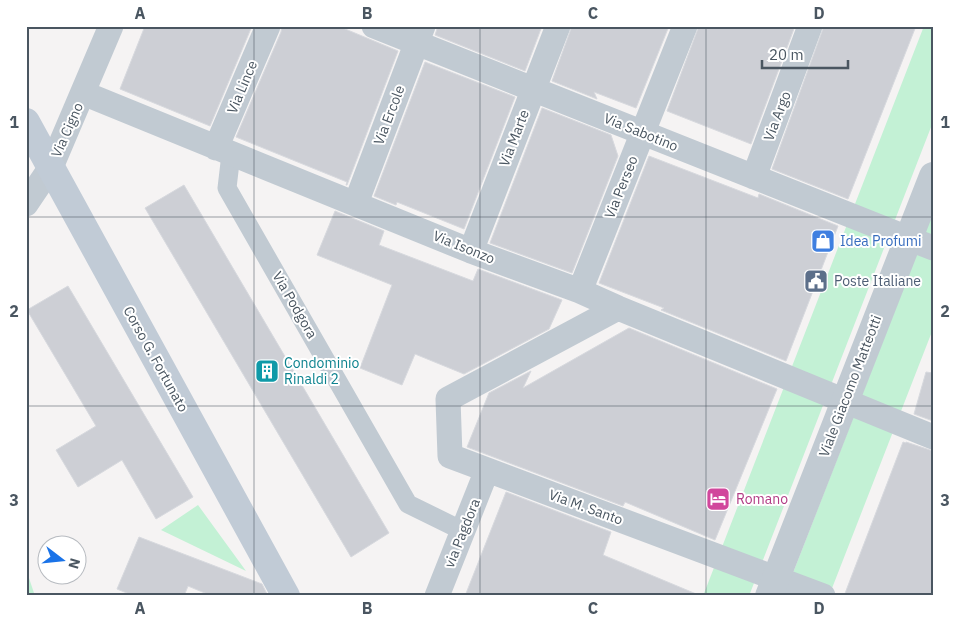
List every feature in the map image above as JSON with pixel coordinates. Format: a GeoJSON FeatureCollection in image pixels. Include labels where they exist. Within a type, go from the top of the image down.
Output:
{"type":"FeatureCollection","features":[{"type":"Feature","properties":{"kind":"main road","name":"Corso G. Fortunato"},"geometry":{"type":"LineString","coordinates":[[26,122],[286,596]]}},
{"type":"Feature","properties":{"kind":"street","name":"Via Cigno"},"geometry":{"type":"LineString","coordinates":[[26,204],[51,167],[111,26]]}},
{"type":"Feature","properties":{"kind":"street","name":"Via Lince"},"geometry":{"type":"LineString","coordinates":[[224,151],[268,26]]}},
{"type":"Feature","properties":{"kind":"street","name":"Via Sabotino"},"geometry":{"type":"LineString","coordinates":[[374,26],[420,35],[534,90],[921,243]]}},
{"type":"Feature","properties":{"kind":"street","name":"Via Marte"},"geometry":{"type":"LineString","coordinates":[[471,250],[558,26]]}},
{"type":"Feature","properties":{"kind":"street","name":"Via Perseo"},"geometry":{"type":"LineString","coordinates":[[580,291],[685,26]]}},
{"type":"Feature","properties":{"kind":"street","name":"Via Argo"},"geometry":{"type":"LineString","coordinates":[[754,177],[810,26]]}},
{"type":"Feature","properties":{"kind":"street","name":"Via Ercole"},"geometry":{"type":"LineString","coordinates":[[356,203],[420,35]]}},
{"type":"Feature","properties":{"kind":"street","name":"Via Isonzo"},"geometry":{"type":"LineString","coordinates":[[83,93],[471,250],[580,291],[933,437]]}},
{"type":"Feature","properties":{"kind":"street","name":"Via Podgora"},"geometry":{"type":"LineString","coordinates":[[224,151],[227,188],[408,504],[463,531]]}},
{"type":"Feature","properties":{"kind":"street","name":"Viale Giacomo Matteotti"},"geometry":{"type":"LineString","coordinates":[[772,587],[844,400],[921,243],[933,176]]}},
{"type":"Feature","properties":{"kind":"street","name":"Via M. Santo"},"geometry":{"type":"LineString","coordinates":[[618,308],[448,400],[450,456],[772,587],[822,596]]}},
{"type":"Feature","properties":{"kind":"street","name":"via Pagdora"},"geometry":{"type":"LineString","coordinates":[[437,596],[488,470]]}},
{"type":"Feature","properties":{"kind":"green space"},"geometry":{"type":"Polygon","coordinates":[[[924,26],[933,26],[933,122],[749,596],[703,596],[924,26]]]}},
{"type":"Feature","properties":{"kind":"green space"},"geometry":{"type":"Polygon","coordinates":[[[933,212],[933,329],[829,596],[784,596],[933,212]]]}},
{"type":"Feature","properties":{"kind":"green space"},"geometry":{"type":"Polygon","coordinates":[[[198,505],[246,571],[161,530],[198,505]]]}},
{"type":"Feature","properties":{"kind":"green space"},"geometry":{"type":"Polygon","coordinates":[[[26,569],[35,596],[26,596],[26,569]]]}},
{"type":"Feature","properties":{"kind":"building"},"geometry":{"type":"Polygon","coordinates":[[[145,26],[252,26],[210,126],[120,89],[145,26]]]}},
{"type":"Feature","properties":{"kind":"building"},"geometry":{"type":"Polygon","coordinates":[[[282,26],[338,26],[398,51],[347,185],[347,182],[236,137],[282,26]]]}},
{"type":"Feature","properties":{"kind":"building"},"geometry":{"type":"Polygon","coordinates":[[[438,26],[542,26],[525,71],[435,35],[438,26]]]}},
{"type":"Feature","properties":{"kind":"building"},"geometry":{"type":"Polygon","coordinates":[[[572,26],[669,26],[636,108],[594,92],[597,99],[552,81],[572,26]]]}},
{"type":"Feature","properties":{"kind":"building"},"geometry":{"type":"Polygon","coordinates":[[[699,26],[795,26],[751,144],[667,111],[699,26]]]}},
{"type":"Feature","properties":{"kind":"building"},"geometry":{"type":"Polygon","coordinates":[[[824,26],[916,26],[848,199],[772,169],[824,26]]]}},
{"type":"Feature","properties":{"kind":"building"},"geometry":{"type":"Polygon","coordinates":[[[425,62],[515,97],[464,229],[397,202],[396,205],[374,196],[425,62]]]}},
{"type":"Feature","properties":{"kind":"building"},"geometry":{"type":"Polygon","coordinates":[[[542,108],[611,135],[618,156],[572,273],[490,243],[542,108]]]}},
{"type":"Feature","properties":{"kind":"building"},"geometry":{"type":"Polygon","coordinates":[[[649,156],[758,198],[759,194],[838,226],[786,361],[661,310],[664,308],[599,283],[649,156]]]}},
{"type":"Feature","properties":{"kind":"building","name":"Condominio Rinaldi 2"},"geometry":{"type":"Polygon","coordinates":[[[184,185],[389,533],[351,557],[145,208],[184,185]]]}},
{"type":"Feature","properties":{"kind":"building"},"geometry":{"type":"Polygon","coordinates":[[[335,211],[384,231],[379,245],[473,281],[478,269],[562,300],[549,329],[464,374],[415,354],[402,385],[360,368],[392,285],[317,255],[335,211]]]}},
{"type":"Feature","properties":{"kind":"building"},"geometry":{"type":"Polygon","coordinates":[[[68,286],[193,497],[156,519],[122,460],[78,487],[56,450],[96,426],[27,310],[68,286]]]}},
{"type":"Feature","properties":{"kind":"building"},"geometry":{"type":"Polygon","coordinates":[[[629,328],[777,389],[715,540],[625,502],[623,506],[467,447],[489,393],[531,371],[523,388],[629,328]]]}},
{"type":"Feature","properties":{"kind":"building"},"geometry":{"type":"Polygon","coordinates":[[[926,372],[933,373],[933,421],[914,414],[926,372]]]}},
{"type":"Feature","properties":{"kind":"building"},"geometry":{"type":"Polygon","coordinates":[[[903,442],[933,451],[933,596],[844,596],[903,442]]]}},
{"type":"Feature","properties":{"kind":"building"},"geometry":{"type":"Polygon","coordinates":[[[506,492],[611,532],[603,555],[701,596],[465,596],[506,492]]]}},
{"type":"Feature","properties":{"kind":"building"},"geometry":{"type":"Polygon","coordinates":[[[139,537],[262,584],[268,596],[212,596],[188,586],[184,596],[134,596],[117,589],[139,537]]]}},
{"type":"Feature","properties":{"kind":"place","name":"Idea Profumi"},"geometry":{"type":"Point","coordinates":[823,241]}},
{"type":"Feature","properties":{"kind":"place","name":"Poste Italiane"},"geometry":{"type":"Point","coordinates":[816,281]}},
{"type":"Feature","properties":{"kind":"place","name":"Condominio Rinaldi 2"},"geometry":{"type":"Point","coordinates":[267,371]}},
{"type":"Feature","properties":{"kind":"place","name":"Romano"},"geometry":{"type":"Point","coordinates":[718,499]}}]}
